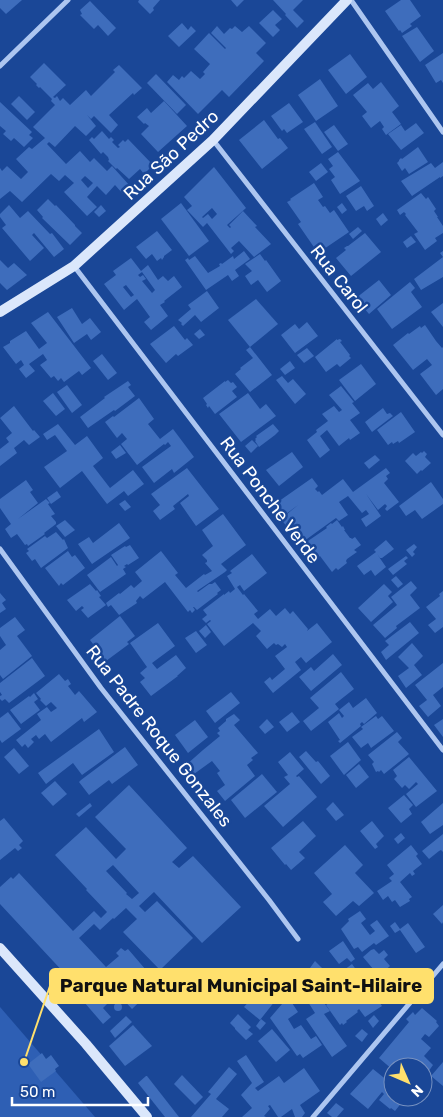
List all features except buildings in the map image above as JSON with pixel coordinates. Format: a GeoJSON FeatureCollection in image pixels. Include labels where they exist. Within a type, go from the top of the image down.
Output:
{"type":"FeatureCollection","features":[{"type":"Feature","properties":{"kind":"street"},"geometry":{"type":"LineString","coordinates":[[0,66],[68,0]]}},
{"type":"Feature","properties":{"kind":"street","name":"Rua São Pedro"},"geometry":{"type":"LineString","coordinates":[[0,312],[74,266],[213,140],[347,0]]}},
{"type":"Feature","properties":{"kind":"street"},"geometry":{"type":"LineString","coordinates":[[351,0],[443,132]]}},
{"type":"Feature","properties":{"kind":"street","name":"Rua Carol"},"geometry":{"type":"LineString","coordinates":[[213,140],[443,435]]}},
{"type":"Feature","properties":{"kind":"street","name":"Rua Ponche Verde"},"geometry":{"type":"LineString","coordinates":[[74,266],[443,750]]}},
{"type":"Feature","properties":{"kind":"street","name":"Rua Padre Roque Gonzales"},"geometry":{"type":"LineString","coordinates":[[0,549],[101,688],[270,900],[298,939]]}},
{"type":"Feature","properties":{"kind":"street"},"geometry":{"type":"LineString","coordinates":[[0,948],[86,1044],[147,1117]]}},
{"type":"Feature","properties":{"kind":"street"},"geometry":{"type":"LineString","coordinates":[[313,1117],[443,964]]}},
{"type":"Feature","properties":{"kind":"shaded area"},"geometry":{"type":"Polygon","coordinates":[[[0,1007],[95,1117],[0,1117],[0,1007]]]}},
{"type":"Feature","properties":{"kind":"place","name":"Parque Natural Municipal Saint-Hilaire"},"geometry":{"type":"Point","coordinates":[24,1062]}}]}
